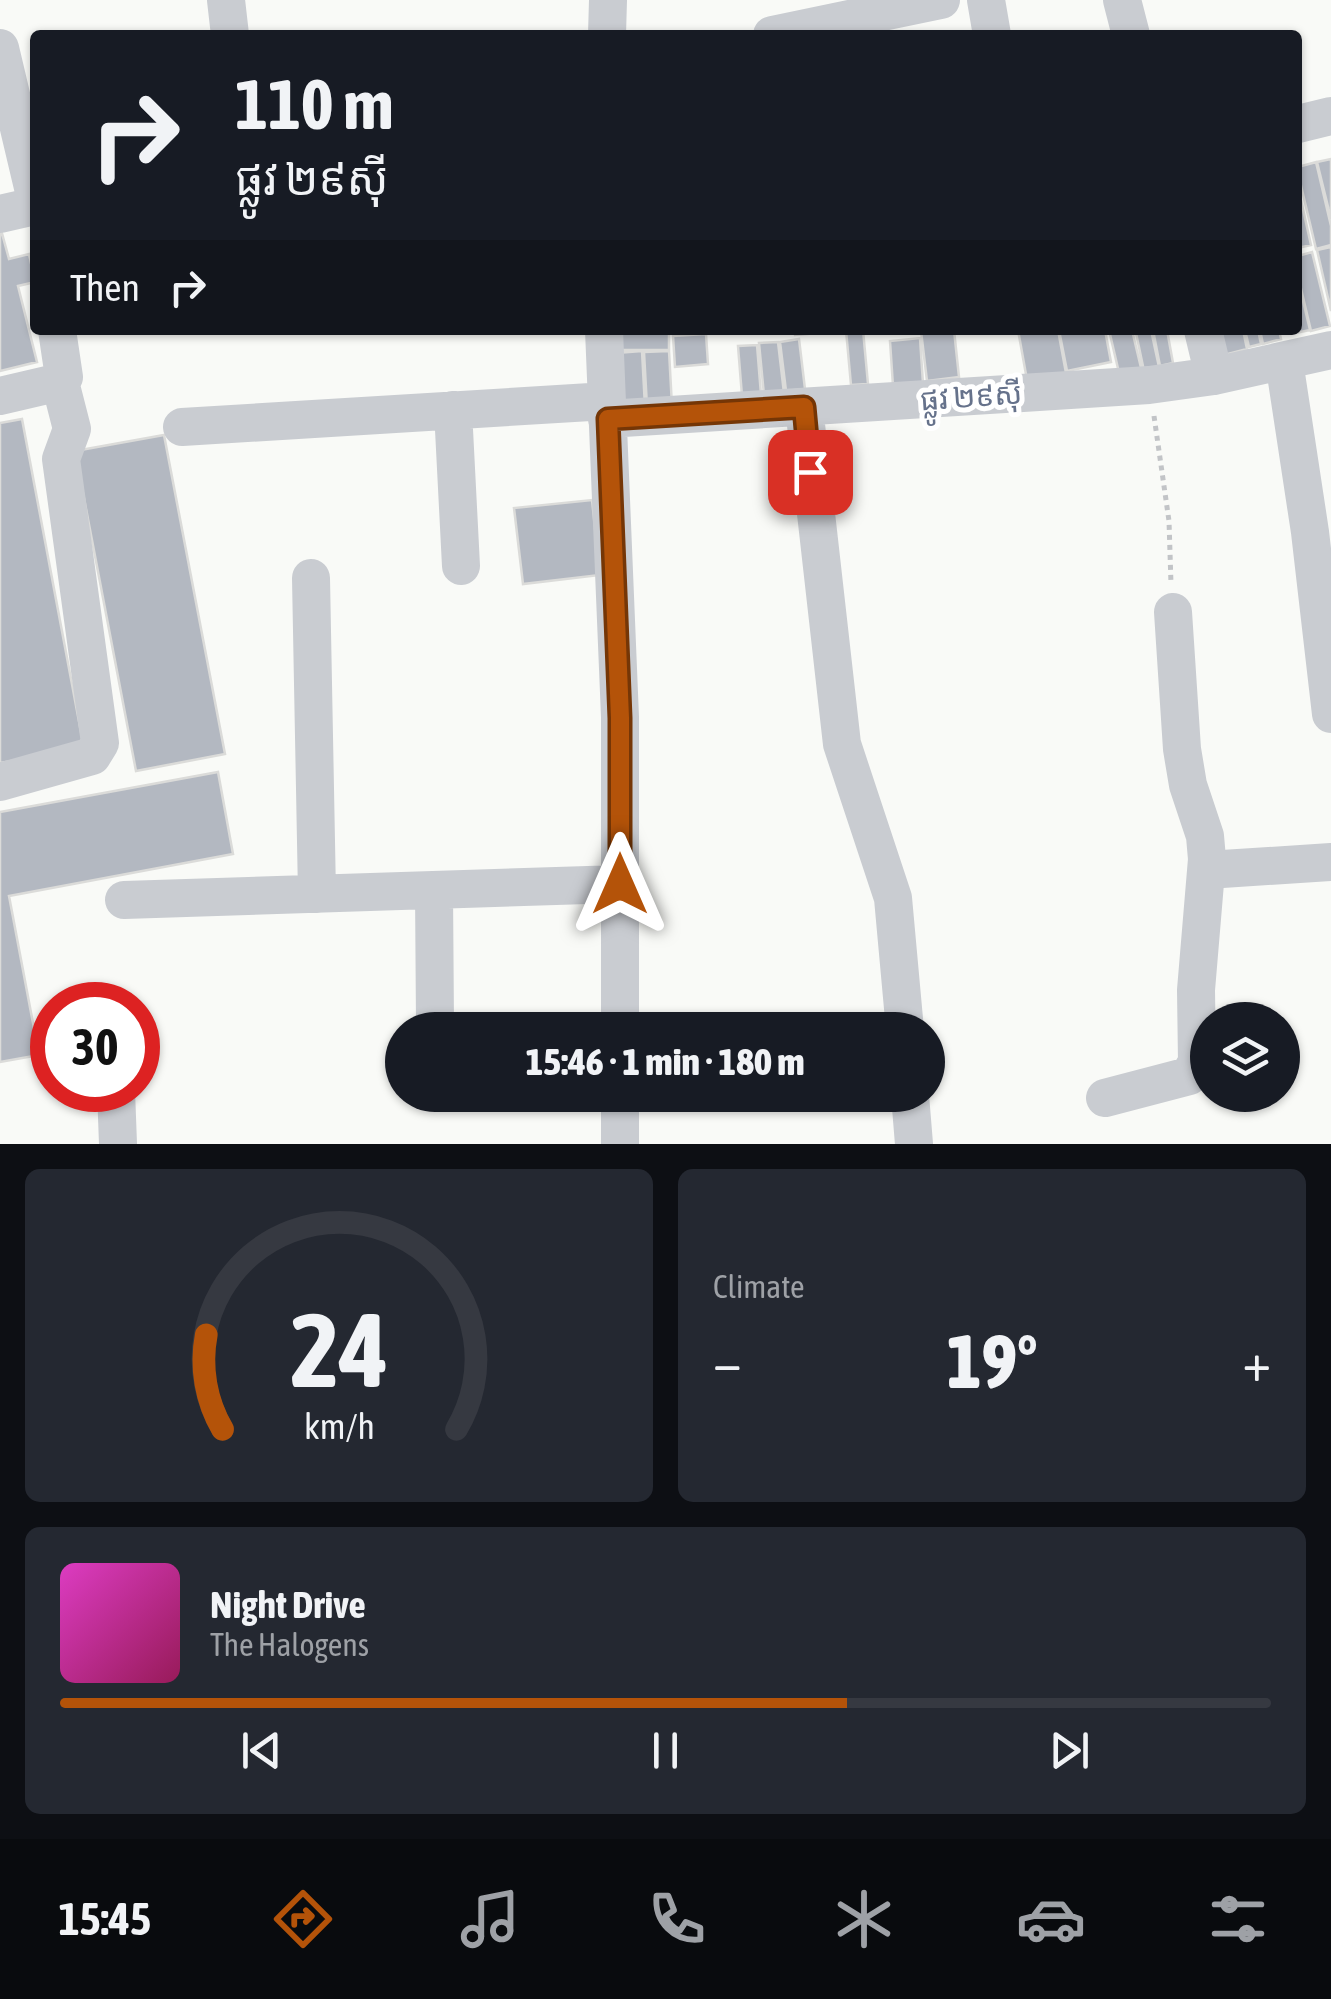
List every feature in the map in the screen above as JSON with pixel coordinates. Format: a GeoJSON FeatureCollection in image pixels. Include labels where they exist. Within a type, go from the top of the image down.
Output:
{"type":"FeatureCollection","features":[{"type":"Feature","properties":{"kind":"street"},"geometry":{"type":"LineString","coordinates":[[226,0],[229,30]]}},
{"type":"Feature","properties":{"kind":"street"},"geometry":{"type":"LineString","coordinates":[[607,30],[608,0]]}},
{"type":"Feature","properties":{"kind":"street"},"geometry":{"type":"LineString","coordinates":[[796,30],[941,0]]}},
{"type":"Feature","properties":{"kind":"street"},"geometry":{"type":"LineString","coordinates":[[986,0],[991,30]]}},
{"type":"Feature","properties":{"kind":"street"},"geometry":{"type":"LineString","coordinates":[[1122,0],[1130,30]]}},
{"type":"Feature","properties":{"kind":"street"},"geometry":{"type":"LineString","coordinates":[[0,48],[30,170]]}},
{"type":"Feature","properties":{"kind":"street"},"geometry":{"type":"LineString","coordinates":[[1302,123],[1331,116]]}},
{"type":"Feature","properties":{"kind":"street"},"geometry":{"type":"LineString","coordinates":[[0,214],[30,189]]}},
{"type":"Feature","properties":{"kind":"street"},"geometry":{"type":"LineString","coordinates":[[0,396],[60,382],[64,377],[58,335]]}},
{"type":"Feature","properties":{"kind":"street"},"geometry":{"type":"LineString","coordinates":[[604,335],[620,718],[620,1012]]}},
{"type":"Feature","properties":{"kind":"street"},"geometry":{"type":"LineString","coordinates":[[1204,335],[1214,376]]}},
{"type":"Feature","properties":{"kind":"street","name":"ផ្លូវ ២៩ស៊ី"},"geometry":{"type":"LineString","coordinates":[[182,427],[453,410],[804,407],[1150,384],[1214,376],[1331,350]]}},
{"type":"Feature","properties":{"kind":"street"},"geometry":{"type":"LineString","coordinates":[[1284,361],[1310,532],[1331,714]]}},
{"type":"Feature","properties":{"kind":"street"},"geometry":{"type":"LineString","coordinates":[[0,782],[92,756],[100,743],[62,458],[72,429],[60,382]]}},
{"type":"Feature","properties":{"kind":"street"},"geometry":{"type":"LineString","coordinates":[[804,407],[842,744],[893,898],[903,1012]]}},
{"type":"Feature","properties":{"kind":"street"},"geometry":{"type":"LineString","coordinates":[[453,410],[461,566]]}},
{"type":"Feature","properties":{"kind":"street"},"geometry":{"type":"LineString","coordinates":[[311,578],[317,894]]}},
{"type":"Feature","properties":{"kind":"street"},"geometry":{"type":"LineString","coordinates":[[1105,1098],[1189,1076],[1197,1062],[1196,990],[1207,870],[1205,836],[1188,785],[1182,749],[1173,612]]}},
{"type":"Feature","properties":{"kind":"street"},"geometry":{"type":"LineString","coordinates":[[1207,870],[1331,862]]}},
{"type":"Feature","properties":{"kind":"street"},"geometry":{"type":"LineString","coordinates":[[124,900],[620,884]]}},
{"type":"Feature","properties":{"kind":"street"},"geometry":{"type":"LineString","coordinates":[[434,890],[435,1012]]}},
{"type":"Feature","properties":{"kind":"street"},"geometry":{"type":"LineString","coordinates":[[117,1112],[118,1144]]}},
{"type":"Feature","properties":{"kind":"street"},"geometry":{"type":"LineString","coordinates":[[620,1112],[620,1144]]}},
{"type":"Feature","properties":{"kind":"street"},"geometry":{"type":"LineString","coordinates":[[911,1112],[914,1144]]}},
{"type":"Feature","properties":{"kind":"path"},"geometry":{"type":"LineString","coordinates":[[1150,384],[1168,521],[1173,612]]}},
{"type":"Feature","properties":{"kind":"building"},"geometry":{"type":"Polygon","coordinates":[[[1331,159],[1331,219],[1317,162],[1331,159]]]}},
{"type":"Feature","properties":{"kind":"building"},"geometry":{"type":"Polygon","coordinates":[[[1316,162],[1331,226],[1331,245],[1316,249],[1302,190],[1302,166],[1316,162]]]}},
{"type":"Feature","properties":{"kind":"building"},"geometry":{"type":"Polygon","coordinates":[[[1302,205],[1311,245],[1302,247],[1302,205]]]}},
{"type":"Feature","properties":{"kind":"building"},"geometry":{"type":"Polygon","coordinates":[[[0,226],[9,259],[29,254],[30,283],[18,286],[37,362],[0,371],[0,226]]]}},
{"type":"Feature","properties":{"kind":"building"},"geometry":{"type":"Polygon","coordinates":[[[1331,247],[1331,311],[1317,250],[1331,247]]]}},
{"type":"Feature","properties":{"kind":"building"},"geometry":{"type":"Polygon","coordinates":[[[1312,252],[1330,326],[1311,331],[1302,293],[1302,255],[1312,252]]]}},
{"type":"Feature","properties":{"kind":"building"},"geometry":{"type":"Polygon","coordinates":[[[1302,297],[1310,330],[1302,332],[1302,297]]]}},
{"type":"Feature","properties":{"kind":"building"},"geometry":{"type":"Polygon","coordinates":[[[617,335],[669,335],[669,350],[617,350],[617,335]]]}},
{"type":"Feature","properties":{"kind":"building"},"geometry":{"type":"Polygon","coordinates":[[[706,335],[708,364],[675,367],[673,336],[706,335]]]}},
{"type":"Feature","properties":{"kind":"building"},"geometry":{"type":"Polygon","coordinates":[[[846,335],[863,335],[868,384],[851,385],[846,335]]]}},
{"type":"Feature","properties":{"kind":"building"},"geometry":{"type":"Polygon","coordinates":[[[921,335],[955,335],[959,377],[927,381],[921,335]]]}},
{"type":"Feature","properties":{"kind":"building"},"geometry":{"type":"Polygon","coordinates":[[[1019,335],[1059,335],[1066,373],[1027,380],[1019,335]]]}},
{"type":"Feature","properties":{"kind":"building"},"geometry":{"type":"Polygon","coordinates":[[[1060,335],[1106,335],[1111,362],[1067,371],[1060,335]]]}},
{"type":"Feature","properties":{"kind":"building"},"geometry":{"type":"Polygon","coordinates":[[[1110,335],[1133,335],[1142,372],[1120,377],[1110,335]]]}},
{"type":"Feature","properties":{"kind":"building"},"geometry":{"type":"Polygon","coordinates":[[[1136,335],[1152,335],[1159,367],[1144,371],[1136,335]]]}},
{"type":"Feature","properties":{"kind":"building"},"geometry":{"type":"Polygon","coordinates":[[[1154,335],[1168,335],[1173,363],[1160,366],[1154,335]]]}},
{"type":"Feature","properties":{"kind":"building"},"geometry":{"type":"Polygon","coordinates":[[[1219,335],[1244,335],[1247,349],[1224,355],[1219,335]]]}},
{"type":"Feature","properties":{"kind":"building"},"geometry":{"type":"Polygon","coordinates":[[[1246,335],[1259,335],[1261,344],[1249,347],[1246,335]]]}},
{"type":"Feature","properties":{"kind":"building"},"geometry":{"type":"Polygon","coordinates":[[[1261,335],[1280,335],[1281,339],[1263,344],[1261,335]]]}},
{"type":"Feature","properties":{"kind":"building"},"geometry":{"type":"Polygon","coordinates":[[[920,338],[923,384],[893,386],[890,341],[920,338]]]}},
{"type":"Feature","properties":{"kind":"building"},"geometry":{"type":"Polygon","coordinates":[[[799,339],[805,389],[786,391],[780,342],[799,339]]]}},
{"type":"Feature","properties":{"kind":"building"},"geometry":{"type":"Polygon","coordinates":[[[778,342],[784,393],[764,395],[759,343],[778,342]]]}},
{"type":"Feature","properties":{"kind":"building"},"geometry":{"type":"Polygon","coordinates":[[[757,345],[761,395],[742,396],[738,346],[757,345]]]}},
{"type":"Feature","properties":{"kind":"building"},"geometry":{"type":"Polygon","coordinates":[[[642,351],[645,407],[619,408],[616,353],[642,351]]]}},
{"type":"Feature","properties":{"kind":"building"},"geometry":{"type":"Polygon","coordinates":[[[669,351],[672,406],[647,407],[644,352],[669,351]]]}},
{"type":"Feature","properties":{"kind":"building"},"geometry":{"type":"Polygon","coordinates":[[[22,419],[84,748],[0,763],[0,423],[22,419]]]}},
{"type":"Feature","properties":{"kind":"building"},"geometry":{"type":"Polygon","coordinates":[[[164,435],[225,754],[136,771],[75,451],[164,435]]]}},
{"type":"Feature","properties":{"kind":"building"},"geometry":{"type":"Polygon","coordinates":[[[592,500],[600,575],[523,584],[514,508],[592,500]]]}},
{"type":"Feature","properties":{"kind":"building"},"geometry":{"type":"Polygon","coordinates":[[[218,772],[233,854],[9,896],[30,1007],[30,1057],[0,1062],[0,812],[218,772]]]}},
{"type":"Feature","properties":{"kind":"route"},"geometry":{"type":"LineString","coordinates":[[620,884],[620,718],[608,419],[804,407],[810,472]]}}]}
